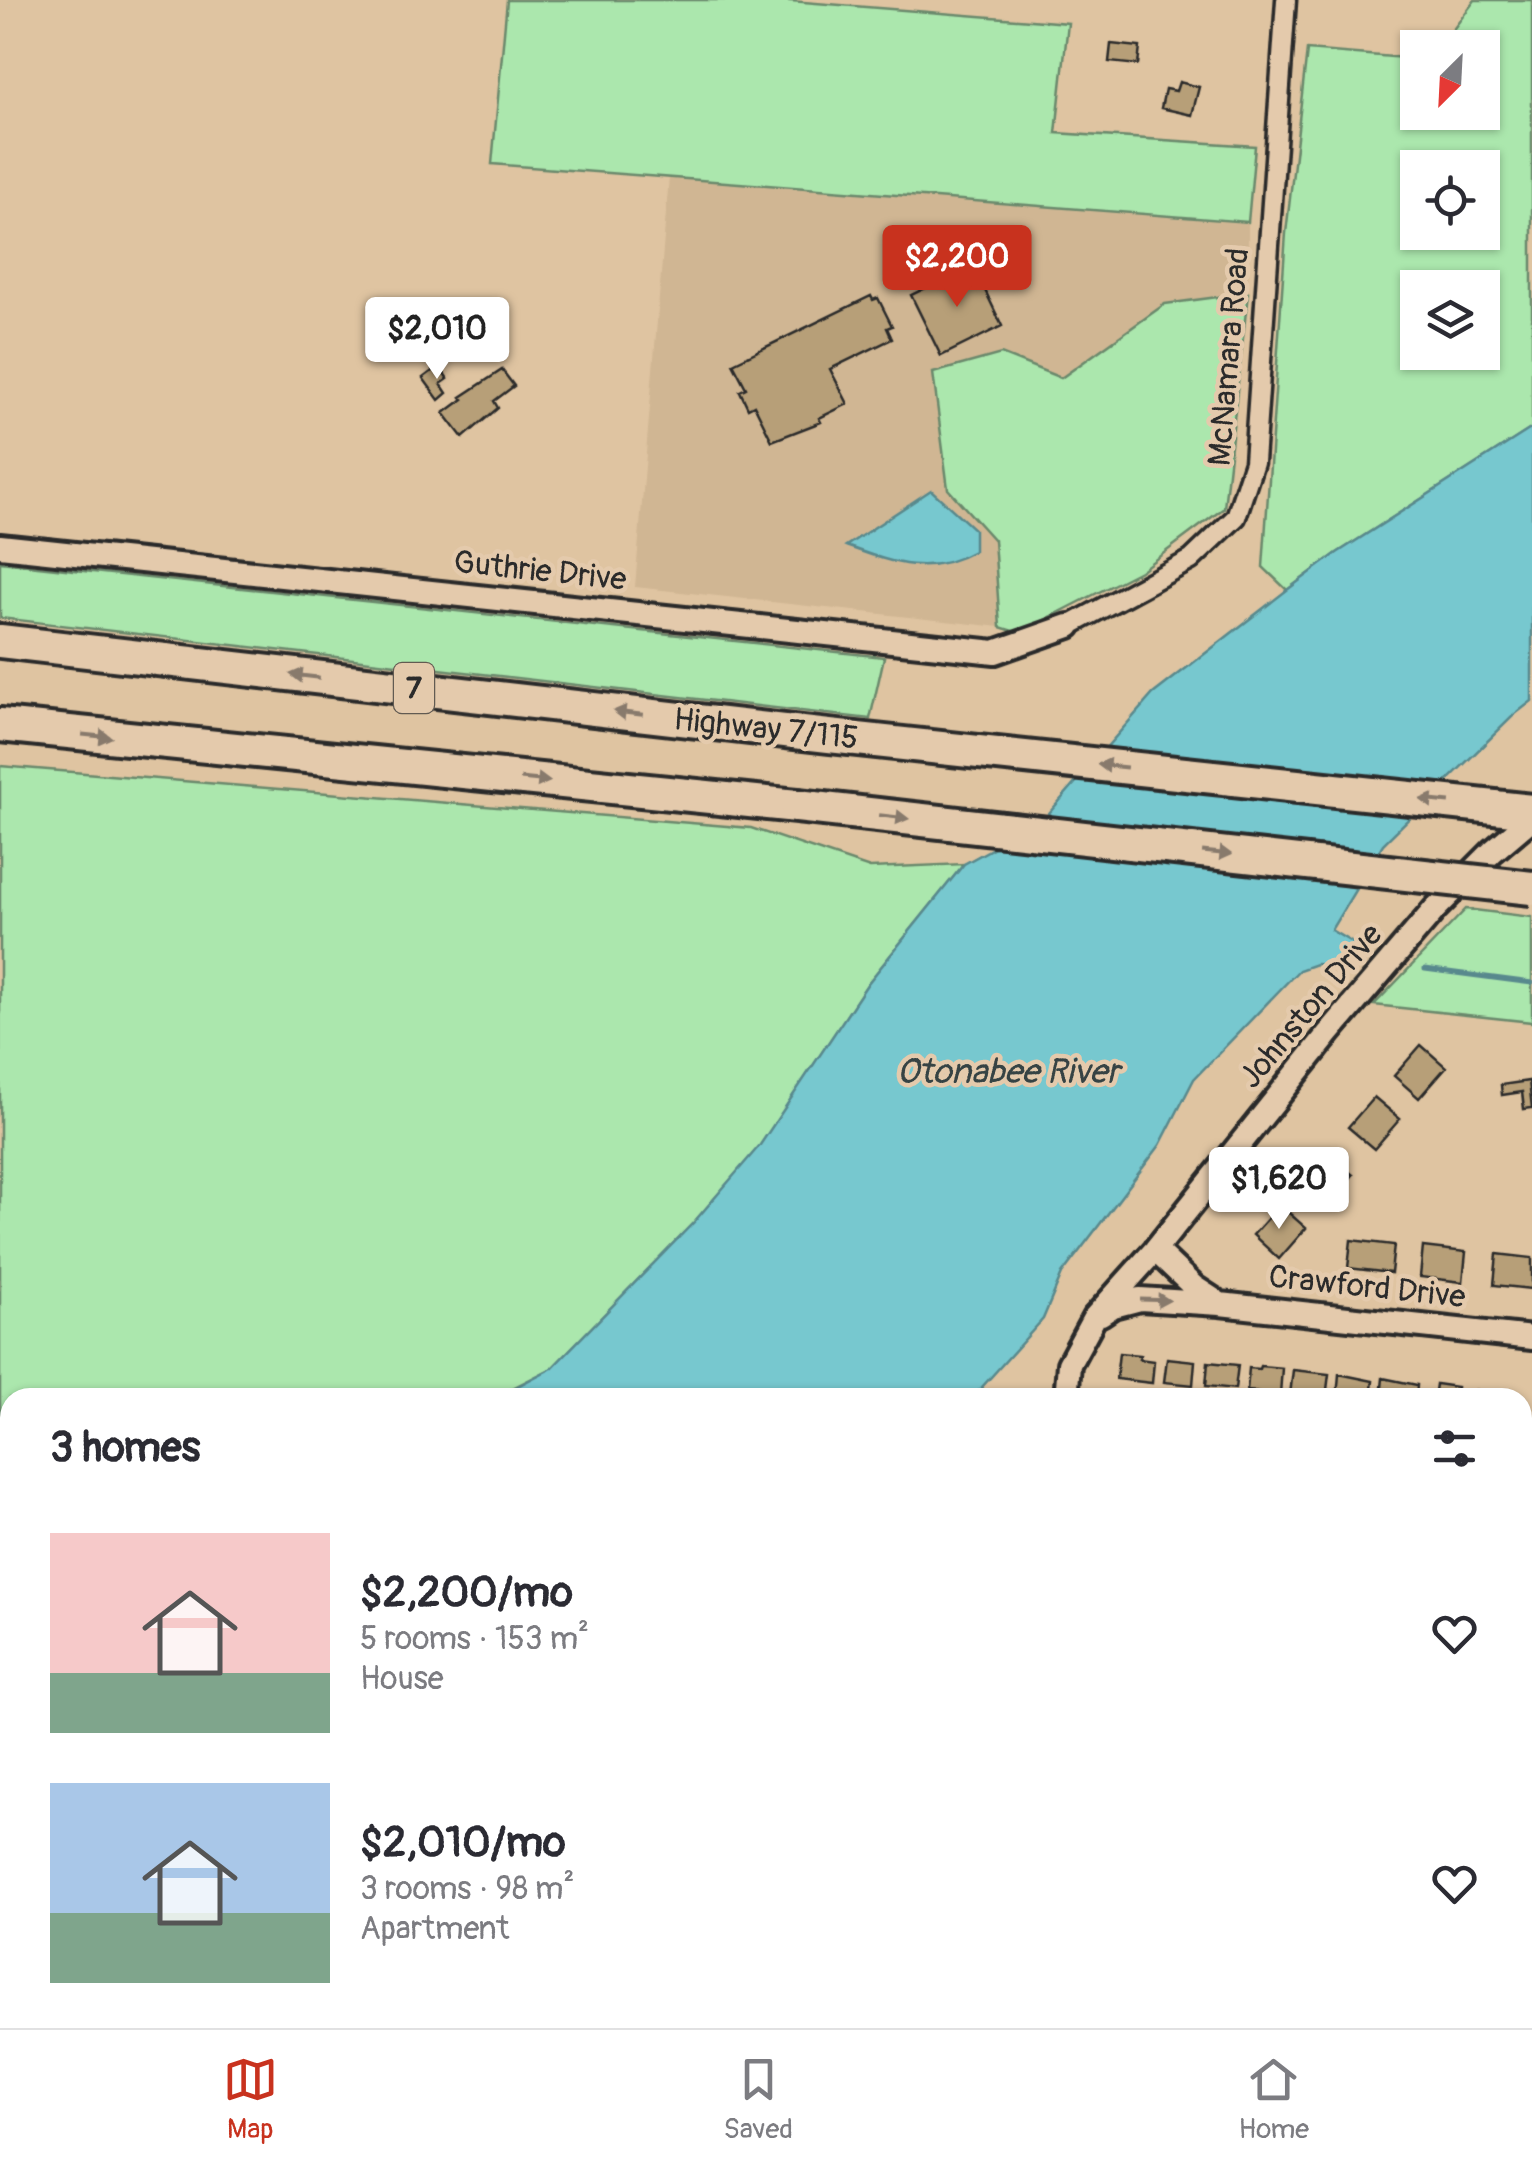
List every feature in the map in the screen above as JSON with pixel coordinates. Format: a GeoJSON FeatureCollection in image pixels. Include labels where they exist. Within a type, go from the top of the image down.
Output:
{"type":"FeatureCollection","features":[{"type":"Feature","properties":{"kind":"highway","name":"Highway 7/115"},"geometry":{"type":"LineString","coordinates":[[0,641],[1532,815]]}},
{"type":"Feature","properties":{"kind":"highway"},"geometry":{"type":"LineString","coordinates":[[5,726],[798,806],[1532,888]]}},
{"type":"Feature","properties":{"kind":"street","name":"McNamara Road"},"geometry":{"type":"LineString","coordinates":[[1069,626],[1192,560],[1236,517],[1254,462],[1286,0]]}},
{"type":"Feature","properties":{"kind":"street","name":"Guthrie Drive"},"geometry":{"type":"LineString","coordinates":[[0,546],[995,652],[1069,626]]}},
{"type":"Feature","properties":{"kind":"street","name":"Johnston Drive"},"geometry":{"type":"LineString","coordinates":[[1067,1388],[1069,1364],[1094,1318],[1435,908],[1532,815]]}},
{"type":"Feature","properties":{"kind":"street","name":"Crawford Drive"},"geometry":{"type":"LineString","coordinates":[[1154,1250],[1220,1304],[1532,1338]]}},
{"type":"Feature","properties":{"kind":"street"},"geometry":{"type":"LineString","coordinates":[[1094,1318],[1114,1306],[1140,1299],[1220,1304]]}},
{"type":"Feature","properties":{"kind":"shaded area"},"geometry":{"type":"Polygon","coordinates":[[[669,177],[1248,222],[1248,293],[1165,304],[1061,378],[1001,354],[948,489],[995,540],[1000,627],[635,587],[669,177]]]}},
{"type":"Feature","properties":{"kind":"green space"},"geometry":{"type":"Polygon","coordinates":[[[507,0],[778,0],[1068,23],[1056,133],[1255,146],[1248,222],[492,164],[507,0]]]}},
{"type":"Feature","properties":{"kind":"green space"},"geometry":{"type":"Polygon","coordinates":[[[1475,0],[1532,0],[1532,428],[1337,553],[1287,590],[1263,567],[1286,233],[1307,50],[1400,58],[1400,130],[1500,130],[1500,30],[1453,30],[1475,0]]]}},
{"type":"Feature","properties":{"kind":"green space"},"geometry":{"type":"Polygon","coordinates":[[[1248,293],[1224,508],[1140,571],[1019,633],[1000,627],[994,540],[948,489],[933,373],[1001,354],[1061,378],[1165,304],[1248,293]]]}},
{"type":"Feature","properties":{"kind":"green space"},"geometry":{"type":"Polygon","coordinates":[[[0,562],[884,657],[870,719],[0,618],[0,562]]]}},
{"type":"Feature","properties":{"kind":"green space"},"geometry":{"type":"Polygon","coordinates":[[[0,766],[751,828],[870,868],[964,864],[868,983],[760,1146],[694,1222],[552,1368],[513,1388],[0,1388],[0,766]]]}},
{"type":"Feature","properties":{"kind":"green space"},"geometry":{"type":"Polygon","coordinates":[[[1466,909],[1532,917],[1532,1022],[1374,1005],[1466,909]]]}},
{"type":"Feature","properties":{"kind":"water","name":"Otonabee River"},"geometry":{"type":"Polygon","coordinates":[[[1532,428],[1532,701],[1383,844],[1331,930],[1361,948],[1355,966],[1316,964],[1299,970],[1194,1079],[1160,1145],[1062,1274],[1043,1319],[981,1388],[514,1388],[552,1368],[694,1222],[760,1145],[868,983],[964,864],[1042,821],[1153,694],[1337,553],[1532,428]]]}},
{"type":"Feature","properties":{"kind":"water"},"geometry":{"type":"Polygon","coordinates":[[[931,490],[974,529],[974,551],[941,564],[910,565],[846,546],[931,490]]]}},
{"type":"Feature","properties":{"kind":"building"},"geometry":{"type":"Polygon","coordinates":[[[1111,44],[1140,47],[1138,65],[1109,62],[1111,44]]]}},
{"type":"Feature","properties":{"kind":"building"},"geometry":{"type":"Polygon","coordinates":[[[1179,82],[1199,87],[1192,115],[1161,108],[1165,89],[1176,91],[1179,82]]]}},
{"type":"Feature","properties":{"kind":"building"},"geometry":{"type":"Polygon","coordinates":[[[973,265],[1002,326],[941,356],[911,295],[973,265]]]}},
{"type":"Feature","properties":{"kind":"building"},"geometry":{"type":"Polygon","coordinates":[[[871,296],[873,300],[878,298],[892,326],[887,328],[892,339],[830,369],[848,404],[819,418],[821,422],[772,441],[754,405],[748,408],[740,391],[746,388],[733,363],[871,296]]]}},
{"type":"Feature","properties":{"kind":"building"},"geometry":{"type":"Polygon","coordinates":[[[439,366],[448,379],[441,384],[447,393],[439,400],[423,378],[439,366]]]}},
{"type":"Feature","properties":{"kind":"building"},"geometry":{"type":"Polygon","coordinates":[[[502,370],[514,386],[494,401],[498,408],[463,438],[444,413],[502,370]]]}},
{"type":"Feature","properties":{"kind":"building"},"geometry":{"type":"Polygon","coordinates":[[[1421,1045],[1446,1067],[1419,1098],[1394,1076],[1421,1045]]]}},
{"type":"Feature","properties":{"kind":"building"},"geometry":{"type":"Polygon","coordinates":[[[1529,1081],[1532,1108],[1524,1109],[1522,1092],[1502,1095],[1501,1085],[1529,1081]]]}},
{"type":"Feature","properties":{"kind":"building"},"geometry":{"type":"Polygon","coordinates":[[[1374,1097],[1400,1119],[1374,1149],[1348,1127],[1374,1097]]]}},
{"type":"Feature","properties":{"kind":"building"},"geometry":{"type":"Polygon","coordinates":[[[1327,1153],[1353,1175],[1326,1206],[1300,1183],[1327,1153]]]}},
{"type":"Feature","properties":{"kind":"building"},"geometry":{"type":"Polygon","coordinates":[[[1280,1205],[1306,1228],[1279,1259],[1253,1235],[1280,1205]]]}},
{"type":"Feature","properties":{"kind":"building"},"geometry":{"type":"Polygon","coordinates":[[[1351,1240],[1394,1245],[1391,1273],[1348,1268],[1351,1240]]]}},
{"type":"Feature","properties":{"kind":"building"},"geometry":{"type":"Polygon","coordinates":[[[1423,1247],[1466,1252],[1463,1282],[1420,1277],[1423,1247]]]}},
{"type":"Feature","properties":{"kind":"building"},"geometry":{"type":"Polygon","coordinates":[[[1497,1254],[1532,1258],[1532,1289],[1494,1285],[1497,1254]]]}},
{"type":"Feature","properties":{"kind":"building"},"geometry":{"type":"Polygon","coordinates":[[[1119,1353],[1154,1361],[1152,1383],[1116,1379],[1119,1353]]]}},
{"type":"Feature","properties":{"kind":"building"},"geometry":{"type":"Polygon","coordinates":[[[1167,1358],[1195,1361],[1193,1385],[1164,1382],[1167,1358]]]}},
{"type":"Feature","properties":{"kind":"building"},"geometry":{"type":"Polygon","coordinates":[[[1208,1362],[1238,1365],[1235,1388],[1206,1386],[1208,1362]]]}},
{"type":"Feature","properties":{"kind":"building"},"geometry":{"type":"Polygon","coordinates":[[[1249,1368],[1282,1368],[1280,1388],[1247,1388],[1249,1368]]]}},
{"type":"Feature","properties":{"kind":"building"},"geometry":{"type":"Polygon","coordinates":[[[1293,1370],[1329,1374],[1327,1388],[1291,1388],[1293,1370]]]}},
{"type":"Feature","properties":{"kind":"building"},"geometry":{"type":"Polygon","coordinates":[[[1339,1374],[1373,1381],[1372,1388],[1338,1388],[1339,1374]]]}},
{"type":"Feature","properties":{"kind":"building"},"geometry":{"type":"Polygon","coordinates":[[[1383,1378],[1417,1385],[1417,1388],[1382,1388],[1383,1378]]]}},
{"type":"Feature","properties":{"kind":"waterway"},"geometry":{"type":"LineString","coordinates":[[1425,969],[1532,983]]}}]}
